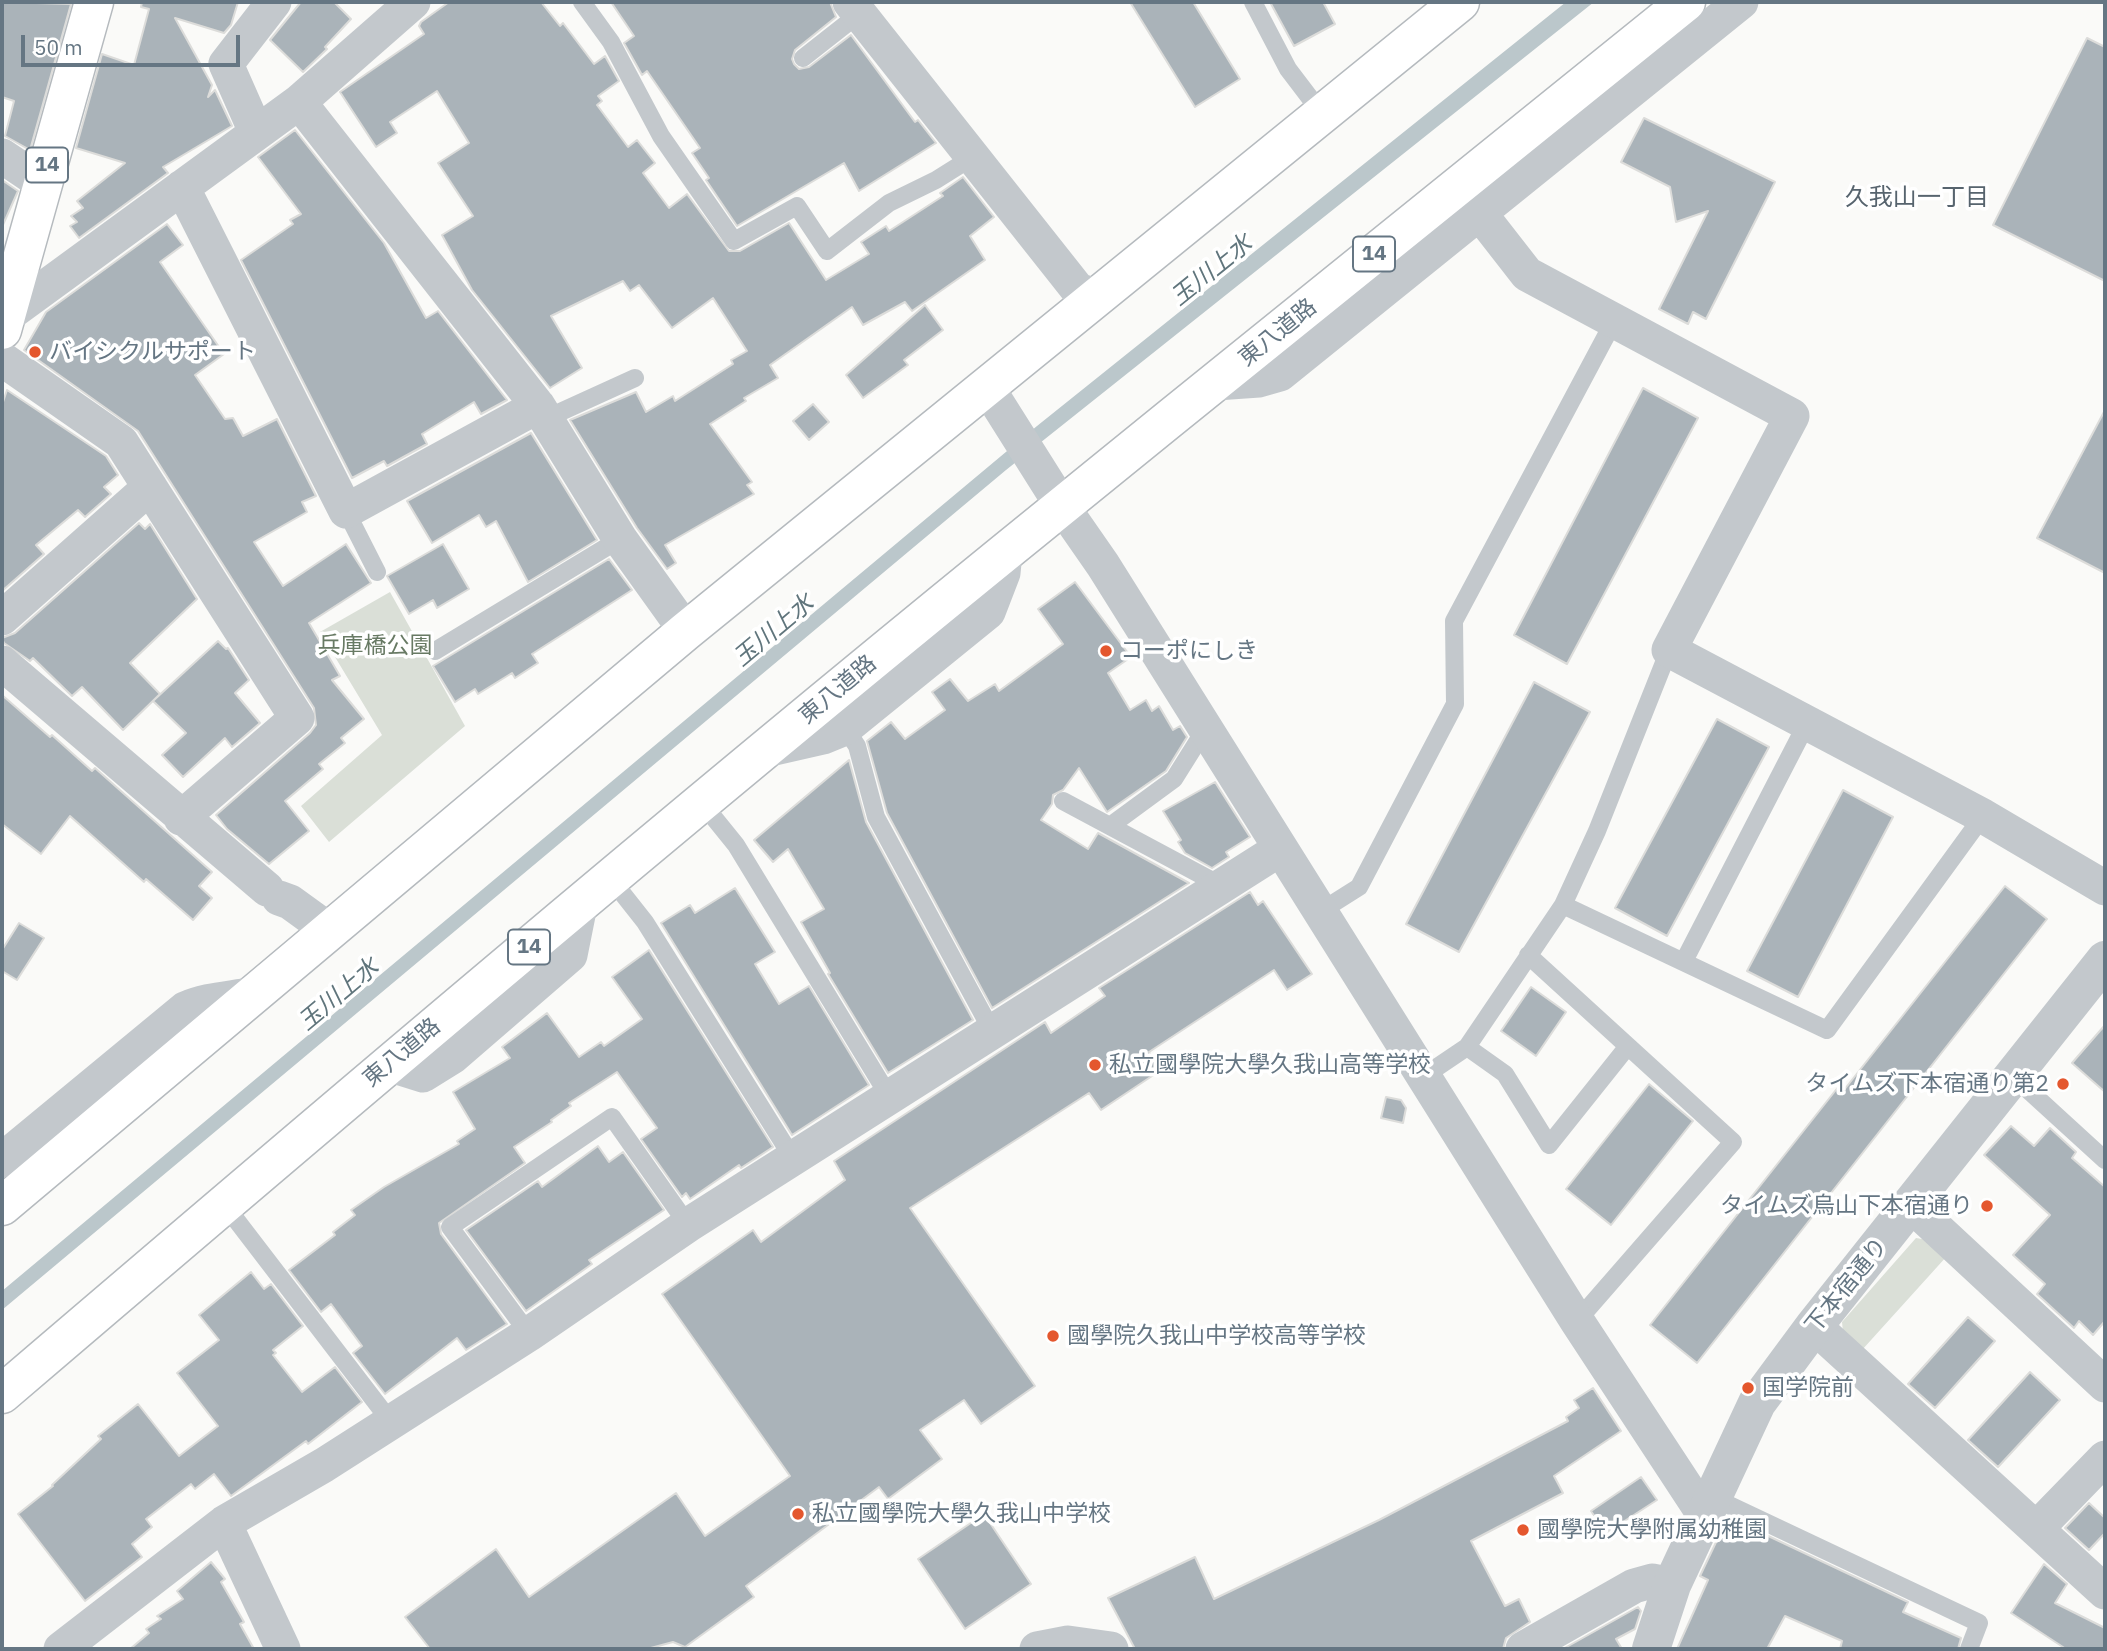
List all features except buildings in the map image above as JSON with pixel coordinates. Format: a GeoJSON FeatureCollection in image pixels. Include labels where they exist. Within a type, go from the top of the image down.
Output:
{"type":"FeatureCollection","features":[{"type":"Feature","properties":{"kind":"main road","name":"14"},"geometry":{"type":"LineString","coordinates":[[4,323],[94,2]]}},
{"type":"Feature","properties":{"kind":"main road"},"geometry":{"type":"LineString","coordinates":[[2,1206],[686,631],[1460,2]]}},
{"type":"Feature","properties":{"kind":"main road","name":"東八道路"},"geometry":{"type":"LineString","coordinates":[[2,1394],[388,1064],[1005,552],[1056,497],[1216,383],[1686,2]]}},
{"type":"Feature","properties":{"kind":"street"},"geometry":{"type":"LineString","coordinates":[[256,132],[226,64],[274,2]]}},
{"type":"Feature","properties":{"kind":"street"},"geometry":{"type":"LineString","coordinates":[[4,323],[182,187],[299,102],[413,2]]}},
{"type":"Feature","properties":{"kind":"street"},"geometry":{"type":"LineString","coordinates":[[1216,383],[1259,380],[1280,374],[1481,215],[1741,2]]}},
{"type":"Feature","properties":{"kind":"street"},"geometry":{"type":"LineString","coordinates":[[855,8],[1078,290],[1097,296]]}},
{"type":"Feature","properties":{"kind":"street"},"geometry":{"type":"LineString","coordinates":[[299,102],[541,412],[620,540],[686,631]]}},
{"type":"Feature","properties":{"kind":"street"},"geometry":{"type":"LineString","coordinates":[[2,156],[42,183]]}},
{"type":"Feature","properties":{"kind":"street"},"geometry":{"type":"LineString","coordinates":[[182,187],[346,512],[541,412]]}},
{"type":"Feature","properties":{"kind":"street"},"geometry":{"type":"LineString","coordinates":[[1481,215],[1528,274],[1792,416],[1669,650],[1983,816],[2105,888]]}},
{"type":"Feature","properties":{"kind":"street"},"geometry":{"type":"LineString","coordinates":[[2,359],[121,442],[297,718],[181,818]]}},
{"type":"Feature","properties":{"kind":"street"},"geometry":{"type":"LineString","coordinates":[[987,387],[1206,728],[1577,1321],[1708,1505]]}},
{"type":"Feature","properties":{"kind":"street"},"geometry":{"type":"LineString","coordinates":[[2,618],[150,487]]}},
{"type":"Feature","properties":{"kind":"street"},"geometry":{"type":"LineString","coordinates":[[766,750],[845,729],[988,612],[1003,573],[1005,552]]}},
{"type":"Feature","properties":{"kind":"street"},"geometry":{"type":"LineString","coordinates":[[2,663],[273,894],[290,902],[330,931]]}},
{"type":"Feature","properties":{"kind":"street"},"geometry":{"type":"LineString","coordinates":[[61,1649],[224,1523],[324,1465],[528,1335],[688,1226],[1280,849]]}},
{"type":"Feature","properties":{"kind":"street","name":"下本宿通り"},"geometry":{"type":"LineString","coordinates":[[1651,1649],[1672,1585],[1758,1403],[1814,1326],[2014,1077],[2100,979]]}},
{"type":"Feature","properties":{"kind":"street"},"geometry":{"type":"LineString","coordinates":[[2,1160],[185,1009],[204,1000],[223,1001],[255,994]]}},
{"type":"Feature","properties":{"kind":"street"},"geometry":{"type":"LineString","coordinates":[[1911,1205],[2105,1385]]}},
{"type":"Feature","properties":{"kind":"street"},"geometry":{"type":"LineString","coordinates":[[1814,1326],[2105,1592]]}},
{"type":"Feature","properties":{"kind":"street"},"geometry":{"type":"LineString","coordinates":[[2036,1529],[2105,1458]]}},
{"type":"Feature","properties":{"kind":"street"},"geometry":{"type":"LineString","coordinates":[[224,1523],[283,1649]]}},
{"type":"Feature","properties":{"kind":"street"},"geometry":{"type":"LineString","coordinates":[[1523,1649],[1634,1586],[1652,1581],[1672,1585]]}},
{"type":"Feature","properties":{"kind":"street"},"geometry":{"type":"LineString","coordinates":[[1037,1649],[1068,1643],[1111,1649]]}},
{"type":"Feature","properties":{"kind":"lane"},"geometry":{"type":"LineString","coordinates":[[582,2],[611,42],[661,135],[734,241],[797,206],[827,251],[889,203],[936,180],[971,158]]}},
{"type":"Feature","properties":{"kind":"lane"},"geometry":{"type":"LineString","coordinates":[[1253,2],[1288,69],[1323,115]]}},
{"type":"Feature","properties":{"kind":"lane"},"geometry":{"type":"LineString","coordinates":[[803,58],[855,8]]}},
{"type":"Feature","properties":{"kind":"lane"},"geometry":{"type":"LineString","coordinates":[[1321,911],[1359,887],[1455,704],[1454,621],[1614,321]]}},
{"type":"Feature","properties":{"kind":"lane"},"geometry":{"type":"LineString","coordinates":[[541,412],[635,378]]}},
{"type":"Feature","properties":{"kind":"lane"},"geometry":{"type":"LineString","coordinates":[[346,512],[377,572]]}},
{"type":"Feature","properties":{"kind":"lane"},"geometry":{"type":"LineString","coordinates":[[435,651],[620,540]]}},
{"type":"Feature","properties":{"kind":"lane"},"geometry":{"type":"LineString","coordinates":[[1424,1076],[1467,1047],[1563,905],[1597,831],[1669,650]]}},
{"type":"Feature","properties":{"kind":"lane"},"geometry":{"type":"LineString","coordinates":[[1684,961],[1807,723]]}},
{"type":"Feature","properties":{"kind":"lane"},"geometry":{"type":"LineString","coordinates":[[1110,826],[1174,779],[1206,728]]}},
{"type":"Feature","properties":{"kind":"lane"},"geometry":{"type":"LineString","coordinates":[[845,729],[857,746],[876,817],[992,1031]]}},
{"type":"Feature","properties":{"kind":"lane"},"geometry":{"type":"LineString","coordinates":[[1063,802],[1220,885]]}},
{"type":"Feature","properties":{"kind":"lane"},"geometry":{"type":"LineString","coordinates":[[702,803],[736,845],[890,1098]]}},
{"type":"Feature","properties":{"kind":"lane"},"geometry":{"type":"LineString","coordinates":[[1563,905],[1827,1030],[1983,816]]}},
{"type":"Feature","properties":{"kind":"lane"},"geometry":{"type":"LineString","coordinates":[[611,879],[645,922],[794,1160]]}},
{"type":"Feature","properties":{"kind":"lane"},"geometry":{"type":"LineString","coordinates":[[1528,955],[1733,1142],[1577,1321]]}},
{"type":"Feature","properties":{"kind":"lane"},"geometry":{"type":"LineString","coordinates":[[1467,1047],[1505,1074],[1549,1145],[1628,1046]]}},
{"type":"Feature","properties":{"kind":"lane"},"geometry":{"type":"LineString","coordinates":[[2014,1077],[2105,1160]]}},
{"type":"Feature","properties":{"kind":"lane"},"geometry":{"type":"LineString","coordinates":[[528,1335],[450,1227],[612,1117],[688,1226]]}},
{"type":"Feature","properties":{"kind":"lane"},"geometry":{"type":"LineString","coordinates":[[224,1204],[391,1422]]}},
{"type":"Feature","properties":{"kind":"lane"},"geometry":{"type":"LineString","coordinates":[[1708,1505],[1979,1623],[1969,1649]]}},
{"type":"Feature","properties":{"kind":"green space","name":"兵庫橋公園"},"geometry":{"type":"Polygon","coordinates":[[[390,592],[465,726],[329,842],[301,806],[382,735],[320,632],[390,592]]]}},
{"type":"Feature","properties":{"kind":"green space"},"geometry":{"type":"Polygon","coordinates":[[[1916,1238],[1928,1240],[1947,1256],[1862,1350],[1843,1332],[1842,1322],[1916,1238]]]}},
{"type":"Feature","properties":{"kind":"shaded area"},"geometry":{"type":"Polygon","coordinates":[[[1566,2],[1594,2],[1006,470],[2,1310],[2,1291],[1037,426],[1566,2]]]}},
{"type":"Feature","properties":{"kind":"place","name":"バイシクルサポート"},"geometry":{"type":"Point","coordinates":[35,352]}},
{"type":"Feature","properties":{"kind":"place","name":"コーポにしき"},"geometry":{"type":"Point","coordinates":[1106,651]}},
{"type":"Feature","properties":{"kind":"place","name":"私立國學院大學久我山高等学校"},"geometry":{"type":"Point","coordinates":[1095,1065]}},
{"type":"Feature","properties":{"kind":"place","name":"タイムズ下本宿通り第2"},"geometry":{"type":"Point","coordinates":[2063,1084]}},
{"type":"Feature","properties":{"kind":"place","name":"タイムズ烏山下本宿通り"},"geometry":{"type":"Point","coordinates":[1987,1206]}},
{"type":"Feature","properties":{"kind":"place","name":"國學院久我山中学校高等学校"},"geometry":{"type":"Point","coordinates":[1053,1336]}},
{"type":"Feature","properties":{"kind":"place","name":"国学院前"},"geometry":{"type":"Point","coordinates":[1748,1388]}},
{"type":"Feature","properties":{"kind":"place","name":"私立國學院大學久我山中学校"},"geometry":{"type":"Point","coordinates":[798,1514]}},
{"type":"Feature","properties":{"kind":"place","name":"國學院大學附属幼稚園"},"geometry":{"type":"Point","coordinates":[1523,1530]}},
{"type":"Feature","properties":{"kind":"district","name":"久我山一丁目"},"geometry":{"type":"Point","coordinates":[1917,198]}},
{"type":"Feature","properties":{"kind":"water label","name":"玉川上水"},"geometry":{"type":"Point","coordinates":[1212,271]}},
{"type":"Feature","properties":{"kind":"water label","name":"玉川上水"},"geometry":{"type":"Point","coordinates":[774,631]}},
{"type":"Feature","properties":{"kind":"water label","name":"玉川上水"},"geometry":{"type":"Point","coordinates":[339,995]}}]}
